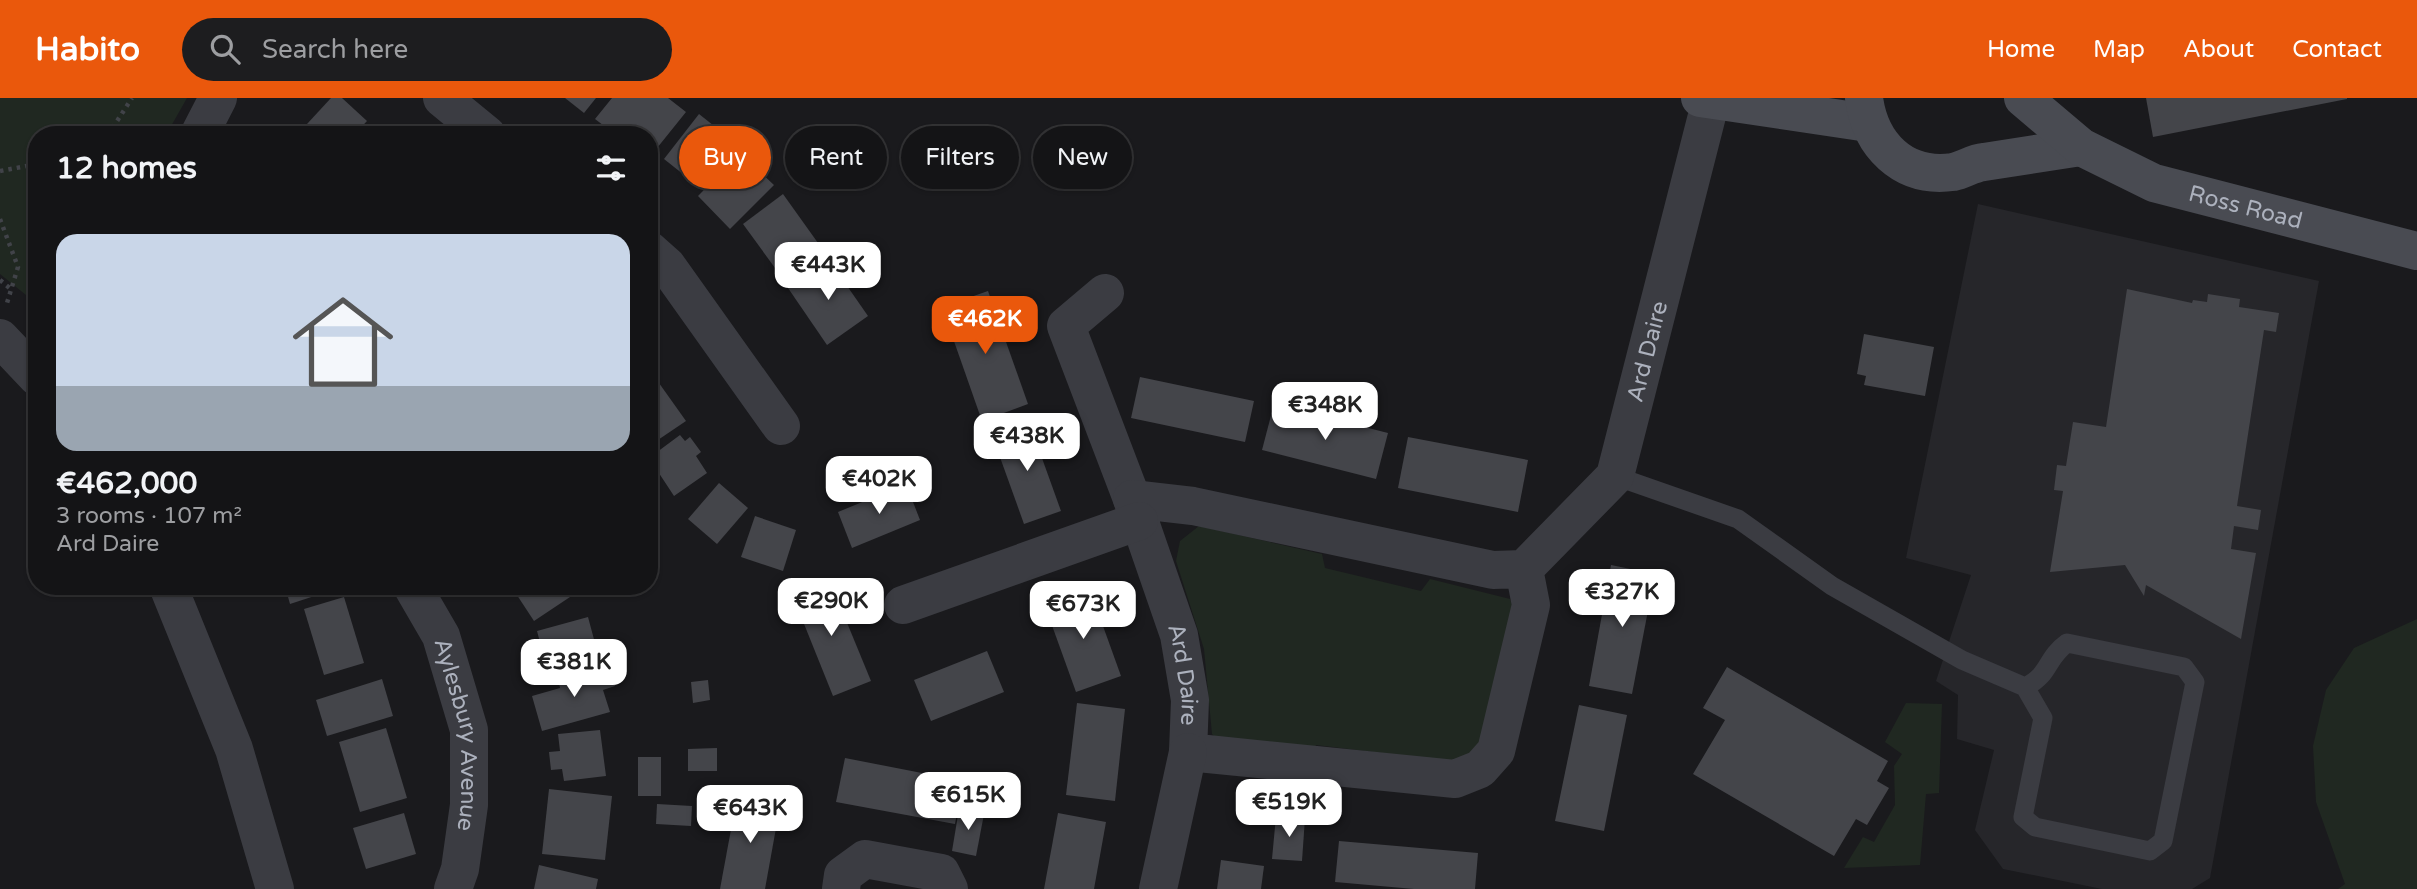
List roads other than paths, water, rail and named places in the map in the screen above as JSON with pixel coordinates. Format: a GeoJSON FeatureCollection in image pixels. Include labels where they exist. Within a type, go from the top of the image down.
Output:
{"type":"FeatureCollection","features":[{"type":"Feature","properties":{"kind":"main road"},"geometry":{"type":"LineString","coordinates":[[1978,162],[2005,136],[2013,119],[2016,98]]}},
{"type":"Feature","properties":{"kind":"main road","name":"Ross Road"},"geometry":{"type":"LineString","coordinates":[[2023,98],[2081,147],[2154,183],[2417,251]]}},
{"type":"Feature","properties":{"kind":"main road"},"geometry":{"type":"LineString","coordinates":[[1705,99],[1866,110],[1885,150],[1902,163],[1927,172],[1954,172],[1978,162],[2081,147]]}},
{"type":"Feature","properties":{"kind":"street"},"geometry":{"type":"LineString","coordinates":[[204,126],[218,98]]}},
{"type":"Feature","properties":{"kind":"street"},"geometry":{"type":"LineString","coordinates":[[442,98],[476,126]]}},
{"type":"Feature","properties":{"kind":"street","name":"Ard Daire"},"geometry":{"type":"LineString","coordinates":[[1615,476],[1705,99]]}},
{"type":"Feature","properties":{"kind":"street"},"geometry":{"type":"LineString","coordinates":[[658,258],[667,266],[781,426]]}},
{"type":"Feature","properties":{"kind":"street","name":"Ard Daire"},"geometry":{"type":"LineString","coordinates":[[1105,293],[1066,326],[1179,635],[1190,701],[1188,752],[1158,889]]}},
{"type":"Feature","properties":{"kind":"street"},"geometry":{"type":"LineString","coordinates":[[904,605],[1135,510],[1193,506],[1493,570],[1524,569],[1615,476]]}},
{"type":"Feature","properties":{"kind":"street","name":"Ard Daire"},"geometry":{"type":"LineString","coordinates":[[1188,752],[1455,779],[1480,769],[1496,751],[1531,605],[1524,569]]}},
{"type":"Feature","properties":{"kind":"street"},"geometry":{"type":"LineString","coordinates":[[172,595],[234,749],[275,889]]}},
{"type":"Feature","properties":{"kind":"street","name":"Aylesbury Avenue"},"geometry":{"type":"LineString","coordinates":[[417,595],[441,636],[469,730],[469,805],[460,869],[453,889]]}},
{"type":"Feature","properties":{"kind":"street"},"geometry":{"type":"LineString","coordinates":[[841,889],[843,875],[864,859],[942,873],[949,889]]}},
{"type":"Feature","properties":{"kind":"lane"},"geometry":{"type":"LineString","coordinates":[[1615,476],[1738,519],[1832,586],[1962,660],[2025,687],[2043,718],[2023,817],[2035,827],[2150,851],[2163,841],[2195,682],[2184,667],[2067,643],[2053,654],[2043,678],[2025,687]]}}]}
